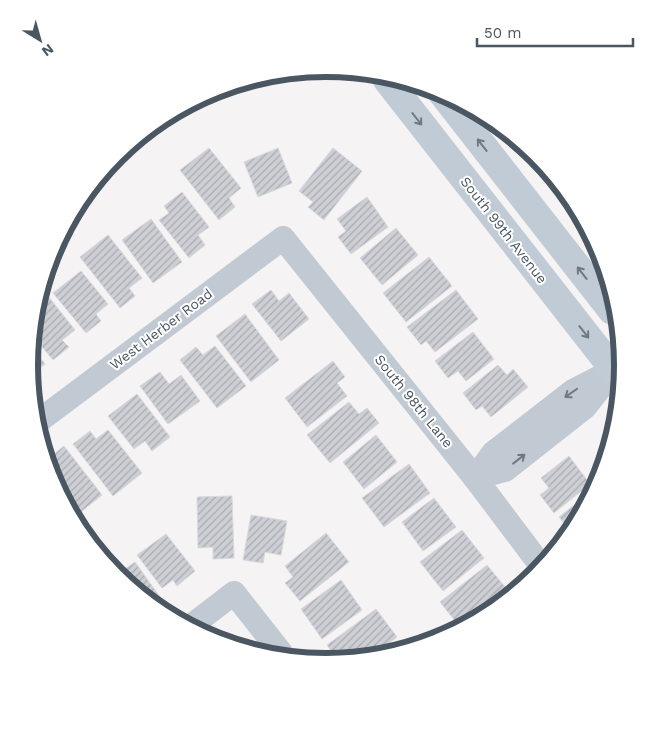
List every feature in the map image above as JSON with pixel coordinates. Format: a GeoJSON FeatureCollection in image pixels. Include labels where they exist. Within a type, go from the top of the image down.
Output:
{"type":"FeatureCollection","features":[{"type":"Feature","properties":{"kind":"main road","name":"South 99th Avenue"},"geometry":{"type":"LineString","coordinates":[[391,85],[614,364]]}},
{"type":"Feature","properties":{"kind":"main road"},"geometry":{"type":"LineString","coordinates":[[452,106],[608,306]]}},
{"type":"Feature","properties":{"kind":"street","name":"West Herber Road"},"geometry":{"type":"LineString","coordinates":[[42,418],[282,238]]}},
{"type":"Feature","properties":{"kind":"street","name":"South 98th Lane"},"geometry":{"type":"LineString","coordinates":[[282,238],[475,478],[538,562]]}},
{"type":"Feature","properties":{"kind":"street"},"geometry":{"type":"LineString","coordinates":[[475,478],[505,470],[585,407],[614,375]]}},
{"type":"Feature","properties":{"kind":"street"},"geometry":{"type":"LineString","coordinates":[[195,623],[234,593],[279,650]]}},
{"type":"Feature","properties":{"kind":"building"},"geometry":{"type":"Polygon","coordinates":[[[209,148],[241,188],[229,198],[235,207],[219,220],[180,170],[209,148]]]}},
{"type":"Feature","properties":{"kind":"building"},"geometry":{"type":"Polygon","coordinates":[[[278,148],[292,183],[258,197],[244,162],[278,148]]]}},
{"type":"Feature","properties":{"kind":"building"},"geometry":{"type":"Polygon","coordinates":[[[333,148],[362,171],[324,220],[308,207],[313,202],[299,191],[333,148]]]}},
{"type":"Feature","properties":{"kind":"building"},"geometry":{"type":"Polygon","coordinates":[[[182,192],[209,227],[198,235],[205,245],[189,258],[159,220],[169,213],[164,206],[182,192]]]}},
{"type":"Feature","properties":{"kind":"building"},"geometry":{"type":"Polygon","coordinates":[[[367,197],[388,227],[351,254],[338,237],[346,231],[337,219],[367,197]]]}},
{"type":"Feature","properties":{"kind":"building"},"geometry":{"type":"Polygon","coordinates":[[[151,219],[182,262],[153,283],[122,240],[151,219]]]}},
{"type":"Feature","properties":{"kind":"building"},"geometry":{"type":"Polygon","coordinates":[[[396,228],[418,255],[382,285],[360,258],[396,228]]]}},
{"type":"Feature","properties":{"kind":"building"},"geometry":{"type":"Polygon","coordinates":[[[108,235],[142,278],[129,288],[135,296],[120,308],[80,257],[108,235]]]}},
{"type":"Feature","properties":{"kind":"building"},"geometry":{"type":"Polygon","coordinates":[[[429,257],[452,286],[406,322],[383,293],[429,257]]]}},
{"type":"Feature","properties":{"kind":"building"},"geometry":{"type":"Polygon","coordinates":[[[81,271],[108,304],[96,314],[101,321],[86,333],[53,293],[81,271]]]}},
{"type":"Feature","properties":{"kind":"building"},"geometry":{"type":"Polygon","coordinates":[[[271,290],[279,301],[289,293],[309,319],[281,341],[252,304],[271,290]]]}},
{"type":"Feature","properties":{"kind":"building"},"geometry":{"type":"Polygon","coordinates":[[[456,290],[478,319],[435,352],[426,341],[421,345],[407,327],[456,290]]]}},
{"type":"Feature","properties":{"kind":"building"},"geometry":{"type":"Polygon","coordinates":[[[46,294],[75,330],[62,340],[69,347],[53,360],[38,342],[46,294]]]}},
{"type":"Feature","properties":{"kind":"building"},"geometry":{"type":"Polygon","coordinates":[[[245,314],[279,360],[251,382],[216,336],[245,314]]]}},
{"type":"Feature","properties":{"kind":"building"},"geometry":{"type":"Polygon","coordinates":[[[473,332],[494,359],[466,381],[458,371],[448,378],[435,361],[473,332]]]}},
{"type":"Feature","properties":{"kind":"building"},"geometry":{"type":"Polygon","coordinates":[[[215,346],[246,386],[217,408],[180,360],[196,347],[203,355],[215,346]]]}},
{"type":"Feature","properties":{"kind":"building"},"geometry":{"type":"Polygon","coordinates":[[[38,355],[45,364],[38,370],[38,355]]]}},
{"type":"Feature","properties":{"kind":"building"},"geometry":{"type":"Polygon","coordinates":[[[333,361],[345,377],[337,383],[347,396],[307,427],[285,398],[333,361]]]}},
{"type":"Feature","properties":{"kind":"building"},"geometry":{"type":"Polygon","coordinates":[[[498,365],[507,375],[513,369],[528,387],[491,417],[482,406],[476,410],[463,393],[498,365]]]}},
{"type":"Feature","properties":{"kind":"building"},"geometry":{"type":"Polygon","coordinates":[[[160,372],[169,384],[181,375],[200,401],[168,424],[140,386],[160,372]]]}},
{"type":"Feature","properties":{"kind":"building"},"geometry":{"type":"Polygon","coordinates":[[[137,394],[170,437],[152,451],[145,441],[134,449],[108,416],[137,394]]]}},
{"type":"Feature","properties":{"kind":"building"},"geometry":{"type":"Polygon","coordinates":[[[349,402],[359,414],[367,408],[379,423],[330,463],[307,435],[349,402]]]}},
{"type":"Feature","properties":{"kind":"building"},"geometry":{"type":"Polygon","coordinates":[[[108,430],[142,473],[113,496],[73,444],[90,431],[96,439],[108,430]]]}},
{"type":"Feature","properties":{"kind":"building"},"geometry":{"type":"Polygon","coordinates":[[[376,435],[397,462],[364,489],[343,462],[376,435]]]}},
{"type":"Feature","properties":{"kind":"building"},"geometry":{"type":"Polygon","coordinates":[[[64,446],[102,495],[78,514],[59,476],[52,456],[64,446]]]}},
{"type":"Feature","properties":{"kind":"building"},"geometry":{"type":"Polygon","coordinates":[[[569,456],[590,483],[554,513],[540,495],[549,488],[541,478],[569,456]]]}},
{"type":"Feature","properties":{"kind":"building"},"geometry":{"type":"Polygon","coordinates":[[[409,464],[430,493],[384,527],[362,498],[409,464]]]}},
{"type":"Feature","properties":{"kind":"building"},"geometry":{"type":"Polygon","coordinates":[[[232,496],[234,558],[213,559],[213,547],[198,548],[197,497],[232,496]]]}},
{"type":"Feature","properties":{"kind":"building"},"geometry":{"type":"Polygon","coordinates":[[[434,498],[456,527],[423,551],[402,522],[434,498]]]}},
{"type":"Feature","properties":{"kind":"building"},"geometry":{"type":"Polygon","coordinates":[[[582,499],[566,526],[559,517],[582,499]]]}},
{"type":"Feature","properties":{"kind":"building"},"geometry":{"type":"Polygon","coordinates":[[[251,515],[287,521],[281,555],[265,552],[263,563],[243,560],[251,515]]]}},
{"type":"Feature","properties":{"kind":"building"},"geometry":{"type":"Polygon","coordinates":[[[462,530],[484,558],[443,591],[420,562],[462,530]]]}},
{"type":"Feature","properties":{"kind":"building"},"geometry":{"type":"Polygon","coordinates":[[[326,533],[349,562],[300,601],[285,583],[293,577],[285,566],[326,533]]]}},
{"type":"Feature","properties":{"kind":"building"},"geometry":{"type":"Polygon","coordinates":[[[166,534],[195,571],[177,586],[173,580],[162,588],[137,555],[166,534]]]}},
{"type":"Feature","properties":{"kind":"building"},"geometry":{"type":"Polygon","coordinates":[[[135,562],[160,597],[157,599],[150,594],[123,570],[135,562]]]}},
{"type":"Feature","properties":{"kind":"building"},"geometry":{"type":"Polygon","coordinates":[[[487,565],[507,590],[486,605],[456,622],[440,602],[487,565]]]}},
{"type":"Feature","properties":{"kind":"building"},"geometry":{"type":"Polygon","coordinates":[[[341,580],[362,610],[322,639],[301,609],[341,580]]]}},
{"type":"Feature","properties":{"kind":"building"},"geometry":{"type":"Polygon","coordinates":[[[376,609],[397,637],[383,648],[364,652],[333,654],[327,645],[376,609]]]}}]}
